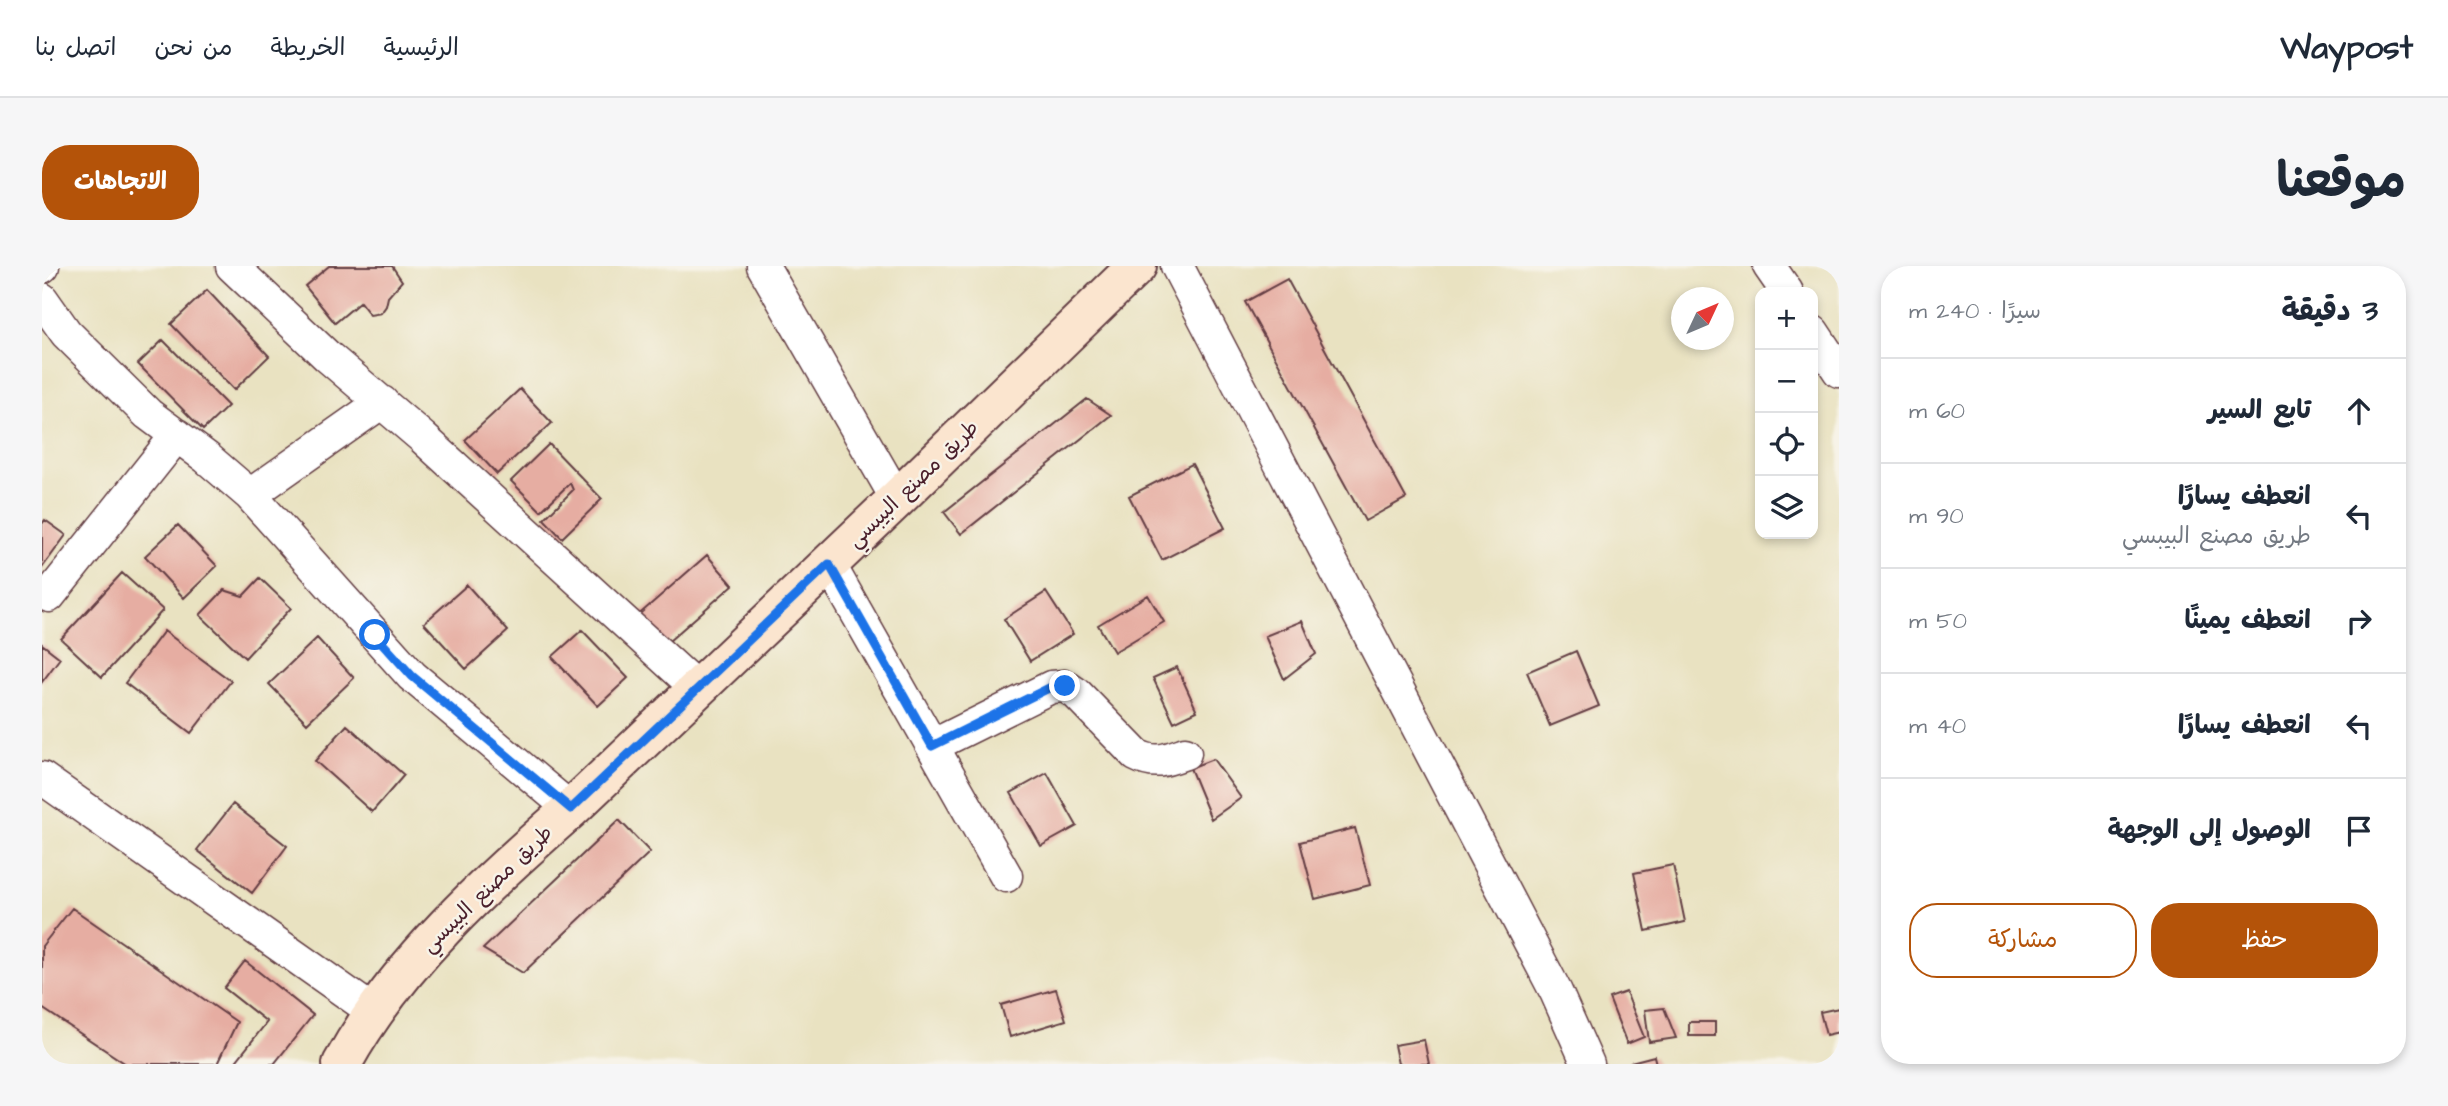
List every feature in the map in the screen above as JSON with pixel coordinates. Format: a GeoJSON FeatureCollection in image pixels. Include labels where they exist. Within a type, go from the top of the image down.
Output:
{"type":"FeatureCollection","features":[{"type":"Feature","properties":{"kind":"main road","name":"طريق مصنع البيبسي"},"geometry":{"type":"LineString","coordinates":[[342,1064],[374,1012],[419,954],[521,853],[698,689],[1137,266]]}},
{"type":"Feature","properties":{"kind":"street"},"geometry":{"type":"LineString","coordinates":[[232,266],[327,356],[382,402],[698,689]]}},
{"type":"Feature","properties":{"kind":"street"},"geometry":{"type":"LineString","coordinates":[[763,266],[897,499]]}},
{"type":"Feature","properties":{"kind":"street"},"geometry":{"type":"LineString","coordinates":[[1177,266],[1556,992],[1588,1064]]}},
{"type":"Feature","properties":{"kind":"street"},"geometry":{"type":"LineString","coordinates":[[1769,266],[1784,287]]}},
{"type":"Feature","properties":{"kind":"street"},"geometry":{"type":"LineString","coordinates":[[42,299],[66,333],[148,414],[250,495],[412,676],[571,809]]}},
{"type":"Feature","properties":{"kind":"street"},"geometry":{"type":"LineString","coordinates":[[1818,340],[1839,372]]}},
{"type":"Feature","properties":{"kind":"street"},"geometry":{"type":"LineString","coordinates":[[250,495],[382,402]]}},
{"type":"Feature","properties":{"kind":"street"},"geometry":{"type":"LineString","coordinates":[[49,596],[177,435]]}},
{"type":"Feature","properties":{"kind":"street"},"geometry":{"type":"LineString","coordinates":[[829,564],[1006,876]]}},
{"type":"Feature","properties":{"kind":"street"},"geometry":{"type":"LineString","coordinates":[[932,746],[1051,687],[1065,686],[1077,694],[1136,755],[1158,763],[1185,753]]}},
{"type":"Feature","properties":{"kind":"street"},"geometry":{"type":"LineString","coordinates":[[42,778],[374,1012]]}},
{"type":"Feature","properties":{"kind":"building"},"geometry":{"type":"Polygon","coordinates":[[[329,266],[392,266],[402,281],[388,297],[381,313],[370,315],[360,302],[335,323],[305,286],[329,266]]]}},
{"type":"Feature","properties":{"kind":"building"},"geometry":{"type":"Polygon","coordinates":[[[1287,279],[1406,498],[1365,521],[1245,302],[1287,279]]]}},
{"type":"Feature","properties":{"kind":"building"},"geometry":{"type":"Polygon","coordinates":[[[207,290],[269,356],[234,390],[171,324],[207,290]]]}},
{"type":"Feature","properties":{"kind":"building"},"geometry":{"type":"Polygon","coordinates":[[[163,340],[228,406],[203,430],[138,364],[163,340]]]}},
{"type":"Feature","properties":{"kind":"building"},"geometry":{"type":"Polygon","coordinates":[[[520,389],[552,423],[497,474],[465,440],[520,389]]]}},
{"type":"Feature","properties":{"kind":"building"},"geometry":{"type":"Polygon","coordinates":[[[1087,399],[1111,415],[961,534],[944,512],[1087,399]]]}},
{"type":"Feature","properties":{"kind":"building"},"geometry":{"type":"Polygon","coordinates":[[[549,444],[602,499],[562,538],[544,519],[573,490],[570,483],[541,511],[511,481],[549,444]]]}},
{"type":"Feature","properties":{"kind":"building"},"geometry":{"type":"Polygon","coordinates":[[[1192,464],[1225,528],[1162,560],[1129,496],[1192,464]]]}},
{"type":"Feature","properties":{"kind":"building"},"geometry":{"type":"Polygon","coordinates":[[[45,520],[66,535],[42,568],[42,524],[45,520]]]}},
{"type":"Feature","properties":{"kind":"building"},"geometry":{"type":"Polygon","coordinates":[[[178,525],[217,566],[184,598],[145,556],[178,525]]]}},
{"type":"Feature","properties":{"kind":"building"},"geometry":{"type":"Polygon","coordinates":[[[707,555],[733,585],[661,648],[635,618],[707,555]]]}},
{"type":"Feature","properties":{"kind":"building"},"geometry":{"type":"Polygon","coordinates":[[[122,573],[163,610],[102,677],[61,639],[122,573]]]}},
{"type":"Feature","properties":{"kind":"building"},"geometry":{"type":"Polygon","coordinates":[[[260,578],[291,608],[245,658],[200,615],[224,590],[243,596],[260,578]]]}},
{"type":"Feature","properties":{"kind":"building"},"geometry":{"type":"Polygon","coordinates":[[[467,585],[508,631],[466,669],[424,623],[467,585]]]}},
{"type":"Feature","properties":{"kind":"building"},"geometry":{"type":"Polygon","coordinates":[[[1046,592],[1073,634],[1030,661],[1004,619],[1046,592]]]}},
{"type":"Feature","properties":{"kind":"building"},"geometry":{"type":"Polygon","coordinates":[[[1148,595],[1164,622],[1114,652],[1098,625],[1148,595]]]}},
{"type":"Feature","properties":{"kind":"building"},"geometry":{"type":"Polygon","coordinates":[[[1302,621],[1316,654],[1284,679],[1265,636],[1302,621]]]}},
{"type":"Feature","properties":{"kind":"building"},"geometry":{"type":"Polygon","coordinates":[[[582,630],[628,678],[598,706],[552,657],[582,630]]]}},
{"type":"Feature","properties":{"kind":"building"},"geometry":{"type":"Polygon","coordinates":[[[164,631],[231,681],[191,733],[125,683],[164,631]]]}},
{"type":"Feature","properties":{"kind":"building"},"geometry":{"type":"Polygon","coordinates":[[[317,638],[354,678],[307,723],[269,684],[317,638]]]}},
{"type":"Feature","properties":{"kind":"building"},"geometry":{"type":"Polygon","coordinates":[[[42,644],[60,658],[42,682],[42,644]]]}},
{"type":"Feature","properties":{"kind":"building"},"geometry":{"type":"Polygon","coordinates":[[[1576,651],[1599,706],[1550,726],[1527,672],[1576,651]]]}},
{"type":"Feature","properties":{"kind":"building"},"geometry":{"type":"Polygon","coordinates":[[[1177,667],[1197,711],[1174,722],[1153,678],[1177,667]]]}},
{"type":"Feature","properties":{"kind":"building"},"geometry":{"type":"Polygon","coordinates":[[[347,725],[404,775],[372,812],[315,761],[347,725]]]}},
{"type":"Feature","properties":{"kind":"building"},"geometry":{"type":"Polygon","coordinates":[[[1213,759],[1241,798],[1211,819],[1190,768],[1213,759]]]}},
{"type":"Feature","properties":{"kind":"building"},"geometry":{"type":"Polygon","coordinates":[[[1047,773],[1077,826],[1041,846],[1011,793],[1047,773]]]}},
{"type":"Feature","properties":{"kind":"building"},"geometry":{"type":"Polygon","coordinates":[[[233,804],[287,846],[252,893],[197,850],[233,804]]]}},
{"type":"Feature","properties":{"kind":"building"},"geometry":{"type":"Polygon","coordinates":[[[619,820],[650,852],[523,973],[483,949],[619,820]]]}},
{"type":"Feature","properties":{"kind":"building"},"geometry":{"type":"Polygon","coordinates":[[[1355,828],[1370,885],[1315,899],[1300,842],[1355,828]]]}},
{"type":"Feature","properties":{"kind":"building"},"geometry":{"type":"Polygon","coordinates":[[[1673,865],[1685,922],[1646,931],[1634,873],[1673,865]]]}},
{"type":"Feature","properties":{"kind":"building"},"geometry":{"type":"Polygon","coordinates":[[[72,908],[237,1022],[217,1064],[126,1064],[42,1008],[42,946],[72,908]]]}},
{"type":"Feature","properties":{"kind":"building"},"geometry":{"type":"Polygon","coordinates":[[[245,961],[313,1015],[274,1064],[234,1064],[267,1022],[224,988],[245,961]]]}},
{"type":"Feature","properties":{"kind":"building"},"geometry":{"type":"Polygon","coordinates":[[[1056,989],[1066,1020],[1010,1037],[1001,1005],[1056,989]]]}},
{"type":"Feature","properties":{"kind":"building"},"geometry":{"type":"Polygon","coordinates":[[[1626,992],[1644,1037],[1627,1044],[1609,998],[1626,992]]]}},
{"type":"Feature","properties":{"kind":"building"},"geometry":{"type":"Polygon","coordinates":[[[1664,1008],[1676,1038],[1649,1042],[1645,1010],[1664,1008]]]}},
{"type":"Feature","properties":{"kind":"building"},"geometry":{"type":"Polygon","coordinates":[[[1839,1008],[1839,1032],[1826,1035],[1820,1012],[1839,1008]]]}},
{"type":"Feature","properties":{"kind":"building"},"geometry":{"type":"Polygon","coordinates":[[[1689,1022],[1715,1022],[1715,1036],[1689,1036],[1689,1022]]]}},
{"type":"Feature","properties":{"kind":"building"},"geometry":{"type":"Polygon","coordinates":[[[1424,1040],[1429,1064],[1398,1064],[1394,1045],[1424,1040]]]}},
{"type":"Feature","properties":{"kind":"building"},"geometry":{"type":"Polygon","coordinates":[[[1654,1056],[1656,1064],[1631,1062],[1654,1056]]]}},
{"type":"Feature","properties":{"kind":"route"},"geometry":{"type":"LineString","coordinates":[[375,635],[412,676],[571,809],[829,564],[932,746],[1051,687],[1065,686]]}}]}
